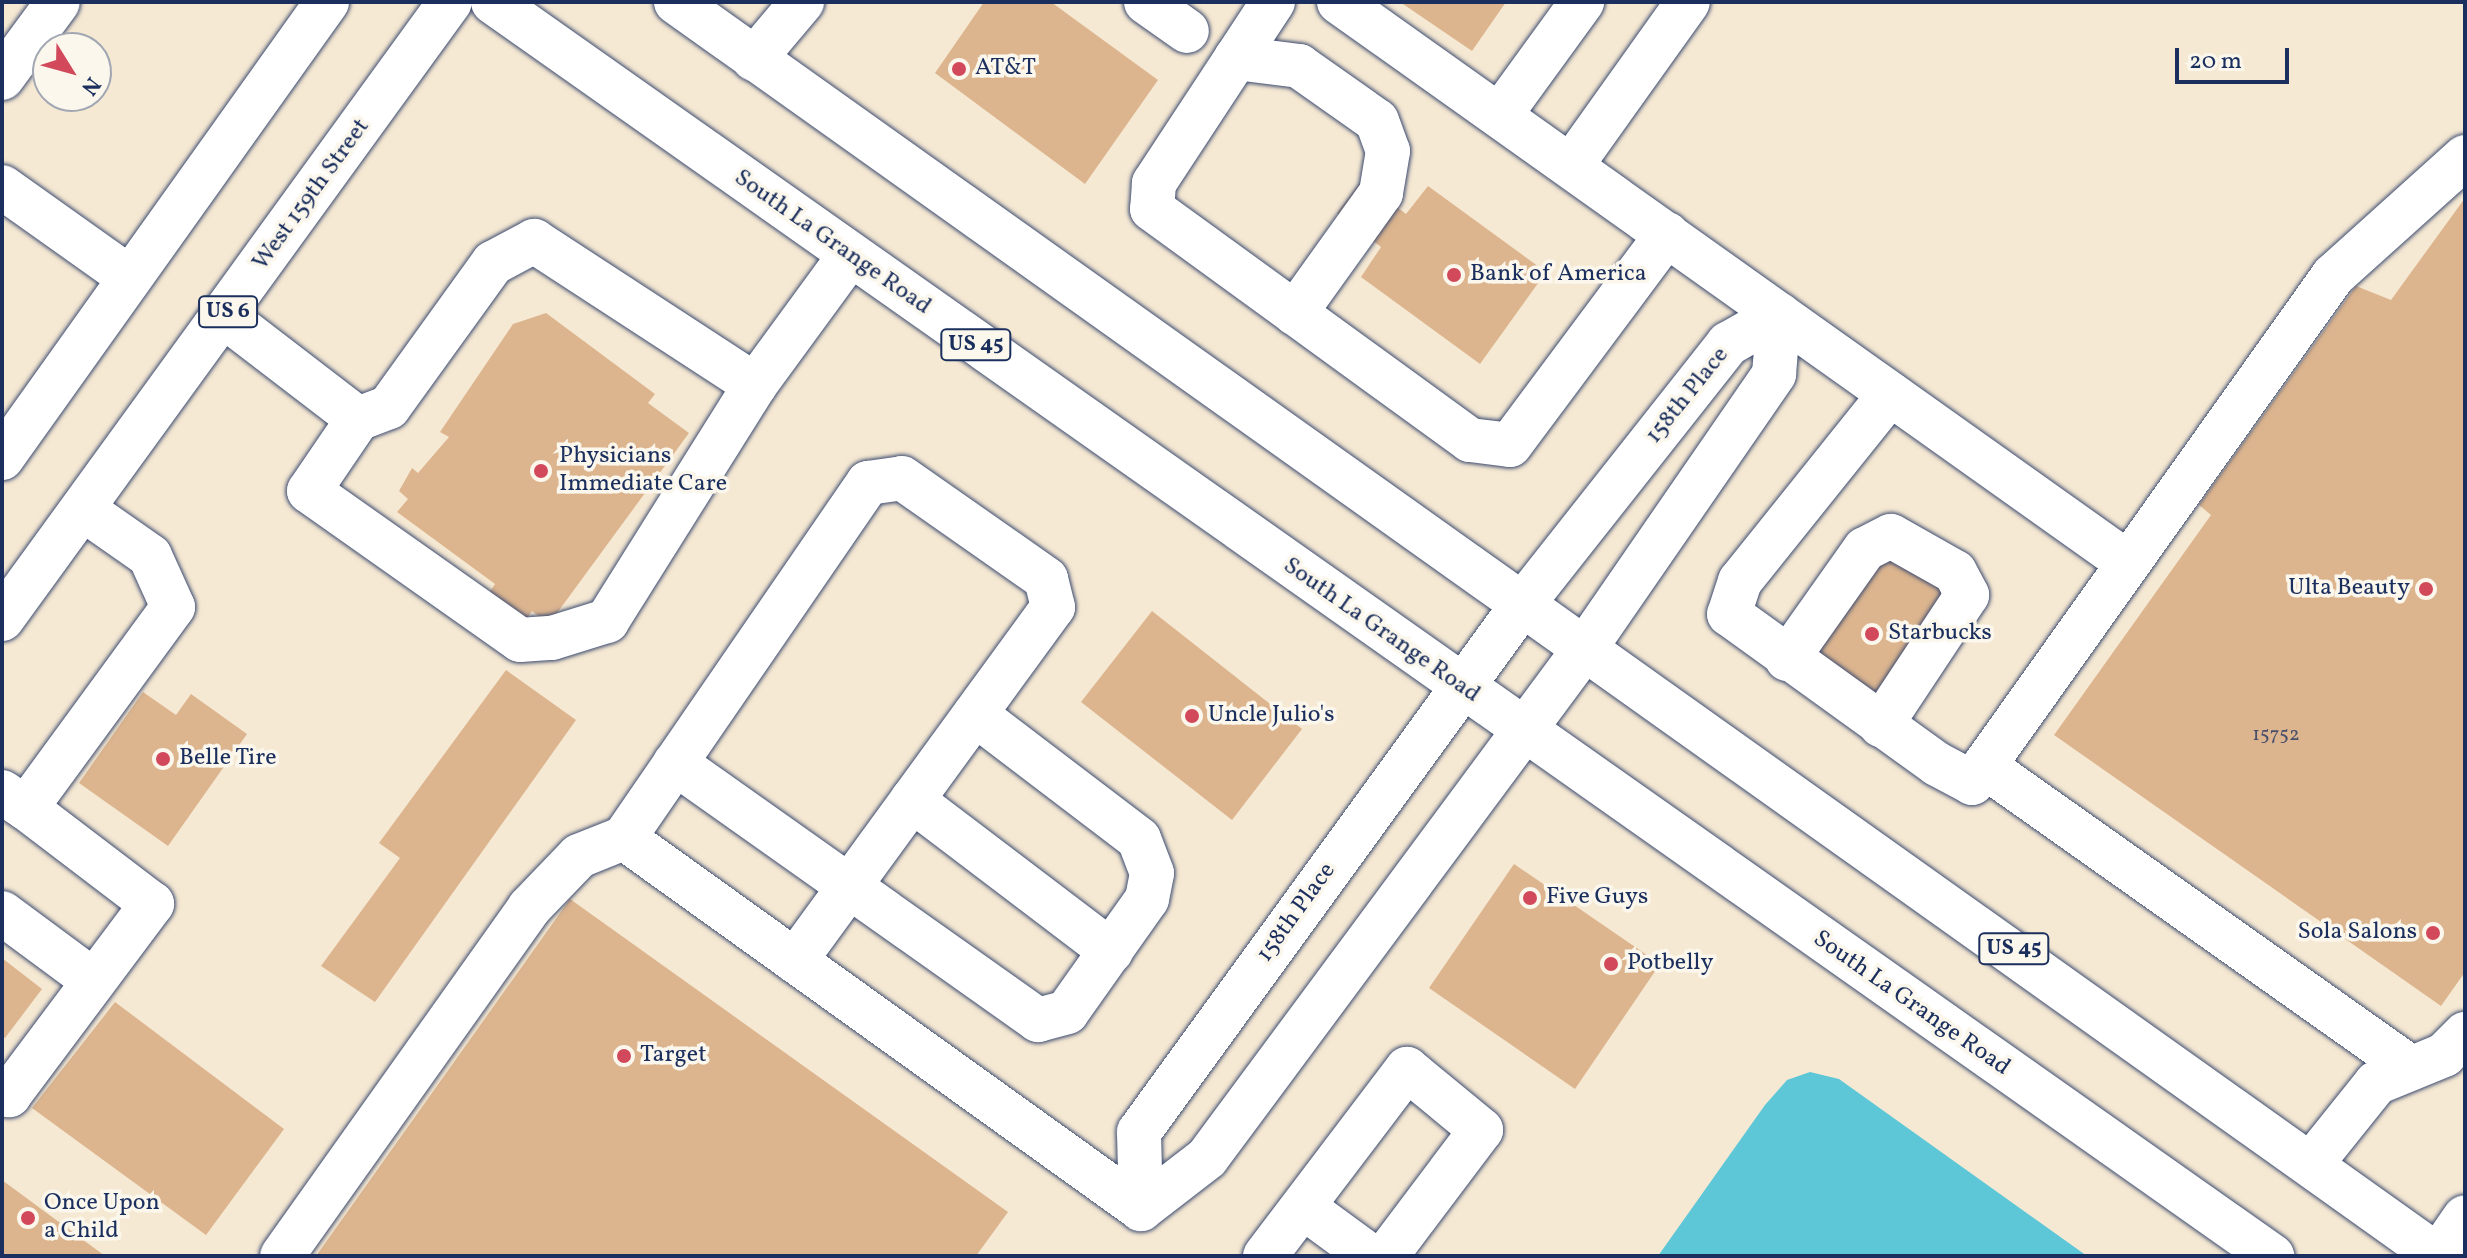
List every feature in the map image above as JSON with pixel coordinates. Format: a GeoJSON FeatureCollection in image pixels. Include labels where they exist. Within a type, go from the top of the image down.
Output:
{"type":"FeatureCollection","features":[{"type":"Feature","properties":{"kind":"main road"},"geometry":{"type":"LineString","coordinates":[[2,78],[58,2]]}},
{"type":"Feature","properties":{"kind":"main road"},"geometry":{"type":"LineString","coordinates":[[2,458],[327,2]]}},
{"type":"Feature","properties":{"kind":"main road","name":"West 159th Street"},"geometry":{"type":"LineString","coordinates":[[2,619],[450,2]]}},
{"type":"Feature","properties":{"kind":"main road","name":"South La Grange Road"},"geometry":{"type":"LineString","coordinates":[[493,2],[1521,732],[2272,1256]]}},
{"type":"Feature","properties":{"kind":"main road","name":"US 45"},"geometry":{"type":"LineString","coordinates":[[676,2],[1588,644],[2438,1256]]}},
{"type":"Feature","properties":{"kind":"main road"},"geometry":{"type":"LineString","coordinates":[[754,59],[802,2]]}},
{"type":"Feature","properties":{"kind":"main road"},"geometry":{"type":"LineString","coordinates":[[1146,2],[1187,31]]}},
{"type":"Feature","properties":{"kind":"main road"},"geometry":{"type":"LineString","coordinates":[[1273,2],[1154,183],[1152,209],[1470,440],[1510,445],[1667,234]]}},
{"type":"Feature","properties":{"kind":"main road"},"geometry":{"type":"LineString","coordinates":[[1339,2],[2128,563]]}},
{"type":"Feature","properties":{"kind":"main road"},"geometry":{"type":"LineString","coordinates":[[1500,115],[1582,2]]}},
{"type":"Feature","properties":{"kind":"main road"},"geometry":{"type":"LineString","coordinates":[[1571,166],[1688,2]]}},
{"type":"Feature","properties":{"kind":"main road"},"geometry":{"type":"LineString","coordinates":[[1236,58],[1299,66],[1377,121],[1388,151],[1381,193],[1295,313]]}},
{"type":"Feature","properties":{"kind":"main road"},"geometry":{"type":"LineString","coordinates":[[1890,394],[1740,581],[1729,614],[1881,725],[1972,783],[2333,276],[2465,157]]}},
{"type":"Feature","properties":{"kind":"main road"},"geometry":{"type":"LineString","coordinates":[[2,187],[130,278]]}},
{"type":"Feature","properties":{"kind":"main road"},"geometry":{"type":"LineString","coordinates":[[755,385],[534,241],[493,263],[389,407],[358,419],[309,491],[520,640],[552,638],[607,621],[755,385],[850,255]]}},
{"type":"Feature","properties":{"kind":"main road"},"geometry":{"type":"LineString","coordinates":[[624,838],[1141,1209],[1207,1158],[1588,644],[1774,374],[1779,315]]}},
{"type":"Feature","properties":{"kind":"main road","name":"158th Place"},"geometry":{"type":"LineString","coordinates":[[1141,1209],[1139,1132],[1525,601],[1728,344],[1779,315]]}},
{"type":"Feature","properties":{"kind":"main road"},"geometry":{"type":"LineString","coordinates":[[224,316],[358,419]]}},
{"type":"Feature","properties":{"kind":"main road"},"geometry":{"type":"LineString","coordinates":[[282,1256],[529,908],[579,856],[624,838],[868,483],[902,478],[1046,579],[1053,607],[795,961]]}},
{"type":"Feature","properties":{"kind":"main road"},"geometry":{"type":"LineString","coordinates":[[2,1090],[9,1095],[152,904],[14,800],[173,607],[150,556],[83,509]]}},
{"type":"Feature","properties":{"kind":"main road"},"geometry":{"type":"LineString","coordinates":[[1787,659],[1865,549],[1891,536],[1955,572],[1967,595],[1881,725]]}},
{"type":"Feature","properties":{"kind":"main road"},"geometry":{"type":"LineString","coordinates":[[675,763],[1038,1020],[1067,1012],[1147,899],[1152,873],[1139,839],[975,714]]}},
{"type":"Feature","properties":{"kind":"main road"},"geometry":{"type":"LineString","coordinates":[[1984,766],[2411,1068]]}},
{"type":"Feature","properties":{"kind":"main road"},"geometry":{"type":"LineString","coordinates":[[912,800],[1111,951]]}},
{"type":"Feature","properties":{"kind":"main road"},"geometry":{"type":"LineString","coordinates":[[2,913],[94,981]]}},
{"type":"Feature","properties":{"kind":"main road"},"geometry":{"type":"LineString","coordinates":[[2312,1163],[2376,1083],[2444,1055],[2465,1034]]}},
{"type":"Feature","properties":{"kind":"main road"},"geometry":{"type":"LineString","coordinates":[[1265,1256],[1407,1069],[1481,1130],[1386,1256]]}},
{"type":"Feature","properties":{"kind":"main road"},"geometry":{"type":"LineString","coordinates":[[1303,1207],[1370,1256]]}},
{"type":"Feature","properties":{"kind":"main road"},"geometry":{"type":"LineString","coordinates":[[2438,1256],[2465,1217]]}},
{"type":"Feature","properties":{"kind":"water"},"geometry":{"type":"Polygon","coordinates":[[[1810,1072],[1839,1079],[2087,1256],[1658,1256],[1765,1105],[1787,1080],[1810,1072]]]}},
{"type":"Feature","properties":{"kind":"building"},"geometry":{"type":"Polygon","coordinates":[[[984,2],[1051,2],[1158,80],[1085,184],[935,73],[984,2]]]}},
{"type":"Feature","properties":{"kind":"building"},"geometry":{"type":"Polygon","coordinates":[[[1400,2],[1506,2],[1472,51],[1400,2]]]}},
{"type":"Feature","properties":{"kind":"building","name":"Bank of America"},"geometry":{"type":"Polygon","coordinates":[[[1362,180],[1406,214],[1428,186],[1546,272],[1480,364],[1361,277],[1381,247],[1337,213],[1362,180]]]}},
{"type":"Feature","properties":{"kind":"building"},"geometry":{"type":"Polygon","coordinates":[[[2465,198],[2465,972],[2441,1006],[2054,735],[2211,515],[2199,505],[2356,286],[2391,300],[2465,198]]]}},
{"type":"Feature","properties":{"kind":"building","name":"Physicians Immediate Care"},"geometry":{"type":"Polygon","coordinates":[[[546,313],[655,394],[648,403],[689,433],[549,624],[532,611],[518,631],[482,604],[495,584],[397,512],[408,499],[399,491],[412,468],[418,473],[449,437],[440,432],[513,324],[546,313]]]}},
{"type":"Feature","properties":{"kind":"building","name":"Starbucks"},"geometry":{"type":"Polygon","coordinates":[[[1880,550],[1959,589],[1886,698],[1869,700],[1805,650],[1880,550]]]}},
{"type":"Feature","properties":{"kind":"building","name":"Uncle Julio's"},"geometry":{"type":"Polygon","coordinates":[[[1152,611],[1302,729],[1232,820],[1081,702],[1152,611]]]}},
{"type":"Feature","properties":{"kind":"building"},"geometry":{"type":"Polygon","coordinates":[[[506,670],[576,720],[375,1002],[321,966],[400,858],[379,843],[506,670]]]}},
{"type":"Feature","properties":{"kind":"building","name":"Belle Tire"},"geometry":{"type":"Polygon","coordinates":[[[143,692],[176,715],[191,694],[247,734],[168,846],[79,783],[143,692]]]}},
{"type":"Feature","properties":{"kind":"building"},"geometry":{"type":"Polygon","coordinates":[[[1514,864],[1660,964],[1575,1089],[1429,988],[1514,864]]]}},
{"type":"Feature","properties":{"kind":"building","name":"Target"},"geometry":{"type":"Polygon","coordinates":[[[570,899],[1008,1212],[976,1256],[316,1256],[570,899]]]}},
{"type":"Feature","properties":{"kind":"building"},"geometry":{"type":"Polygon","coordinates":[[[2,958],[42,989],[5,1038],[2,1036],[2,958]]]}},
{"type":"Feature","properties":{"kind":"building"},"geometry":{"type":"Polygon","coordinates":[[[115,1002],[284,1129],[206,1235],[32,1108],[115,1002]]]}},
{"type":"Feature","properties":{"kind":"building","name":"Once Upon a Child"},"geometry":{"type":"Polygon","coordinates":[[[2,1180],[105,1256],[2,1256],[2,1180]]]}},
{"type":"Feature","properties":{"kind":"place","name":"AT&T"},"geometry":{"type":"Point","coordinates":[959,69]}},
{"type":"Feature","properties":{"kind":"place","name":"Bank of America"},"geometry":{"type":"Point","coordinates":[1454,275]}},
{"type":"Feature","properties":{"kind":"place","name":"Physicians Immediate Care"},"geometry":{"type":"Point","coordinates":[541,471]}},
{"type":"Feature","properties":{"kind":"place","name":"Ulta Beauty"},"geometry":{"type":"Point","coordinates":[2426,589]}},
{"type":"Feature","properties":{"kind":"place","name":"Starbucks"},"geometry":{"type":"Point","coordinates":[1872,634]}},
{"type":"Feature","properties":{"kind":"place","name":"Uncle Julio's"},"geometry":{"type":"Point","coordinates":[1192,716]}},
{"type":"Feature","properties":{"kind":"place","name":"Belle Tire"},"geometry":{"type":"Point","coordinates":[163,759]}},
{"type":"Feature","properties":{"kind":"place","name":"Five Guys"},"geometry":{"type":"Point","coordinates":[1530,898]}},
{"type":"Feature","properties":{"kind":"place","name":"Sola Salons"},"geometry":{"type":"Point","coordinates":[2433,933]}},
{"type":"Feature","properties":{"kind":"place","name":"Potbelly"},"geometry":{"type":"Point","coordinates":[1611,964]}},
{"type":"Feature","properties":{"kind":"place","name":"Target"},"geometry":{"type":"Point","coordinates":[624,1056]}},
{"type":"Feature","properties":{"kind":"place","name":"Once Upon a Child"},"geometry":{"type":"Point","coordinates":[28,1218]}}]}
